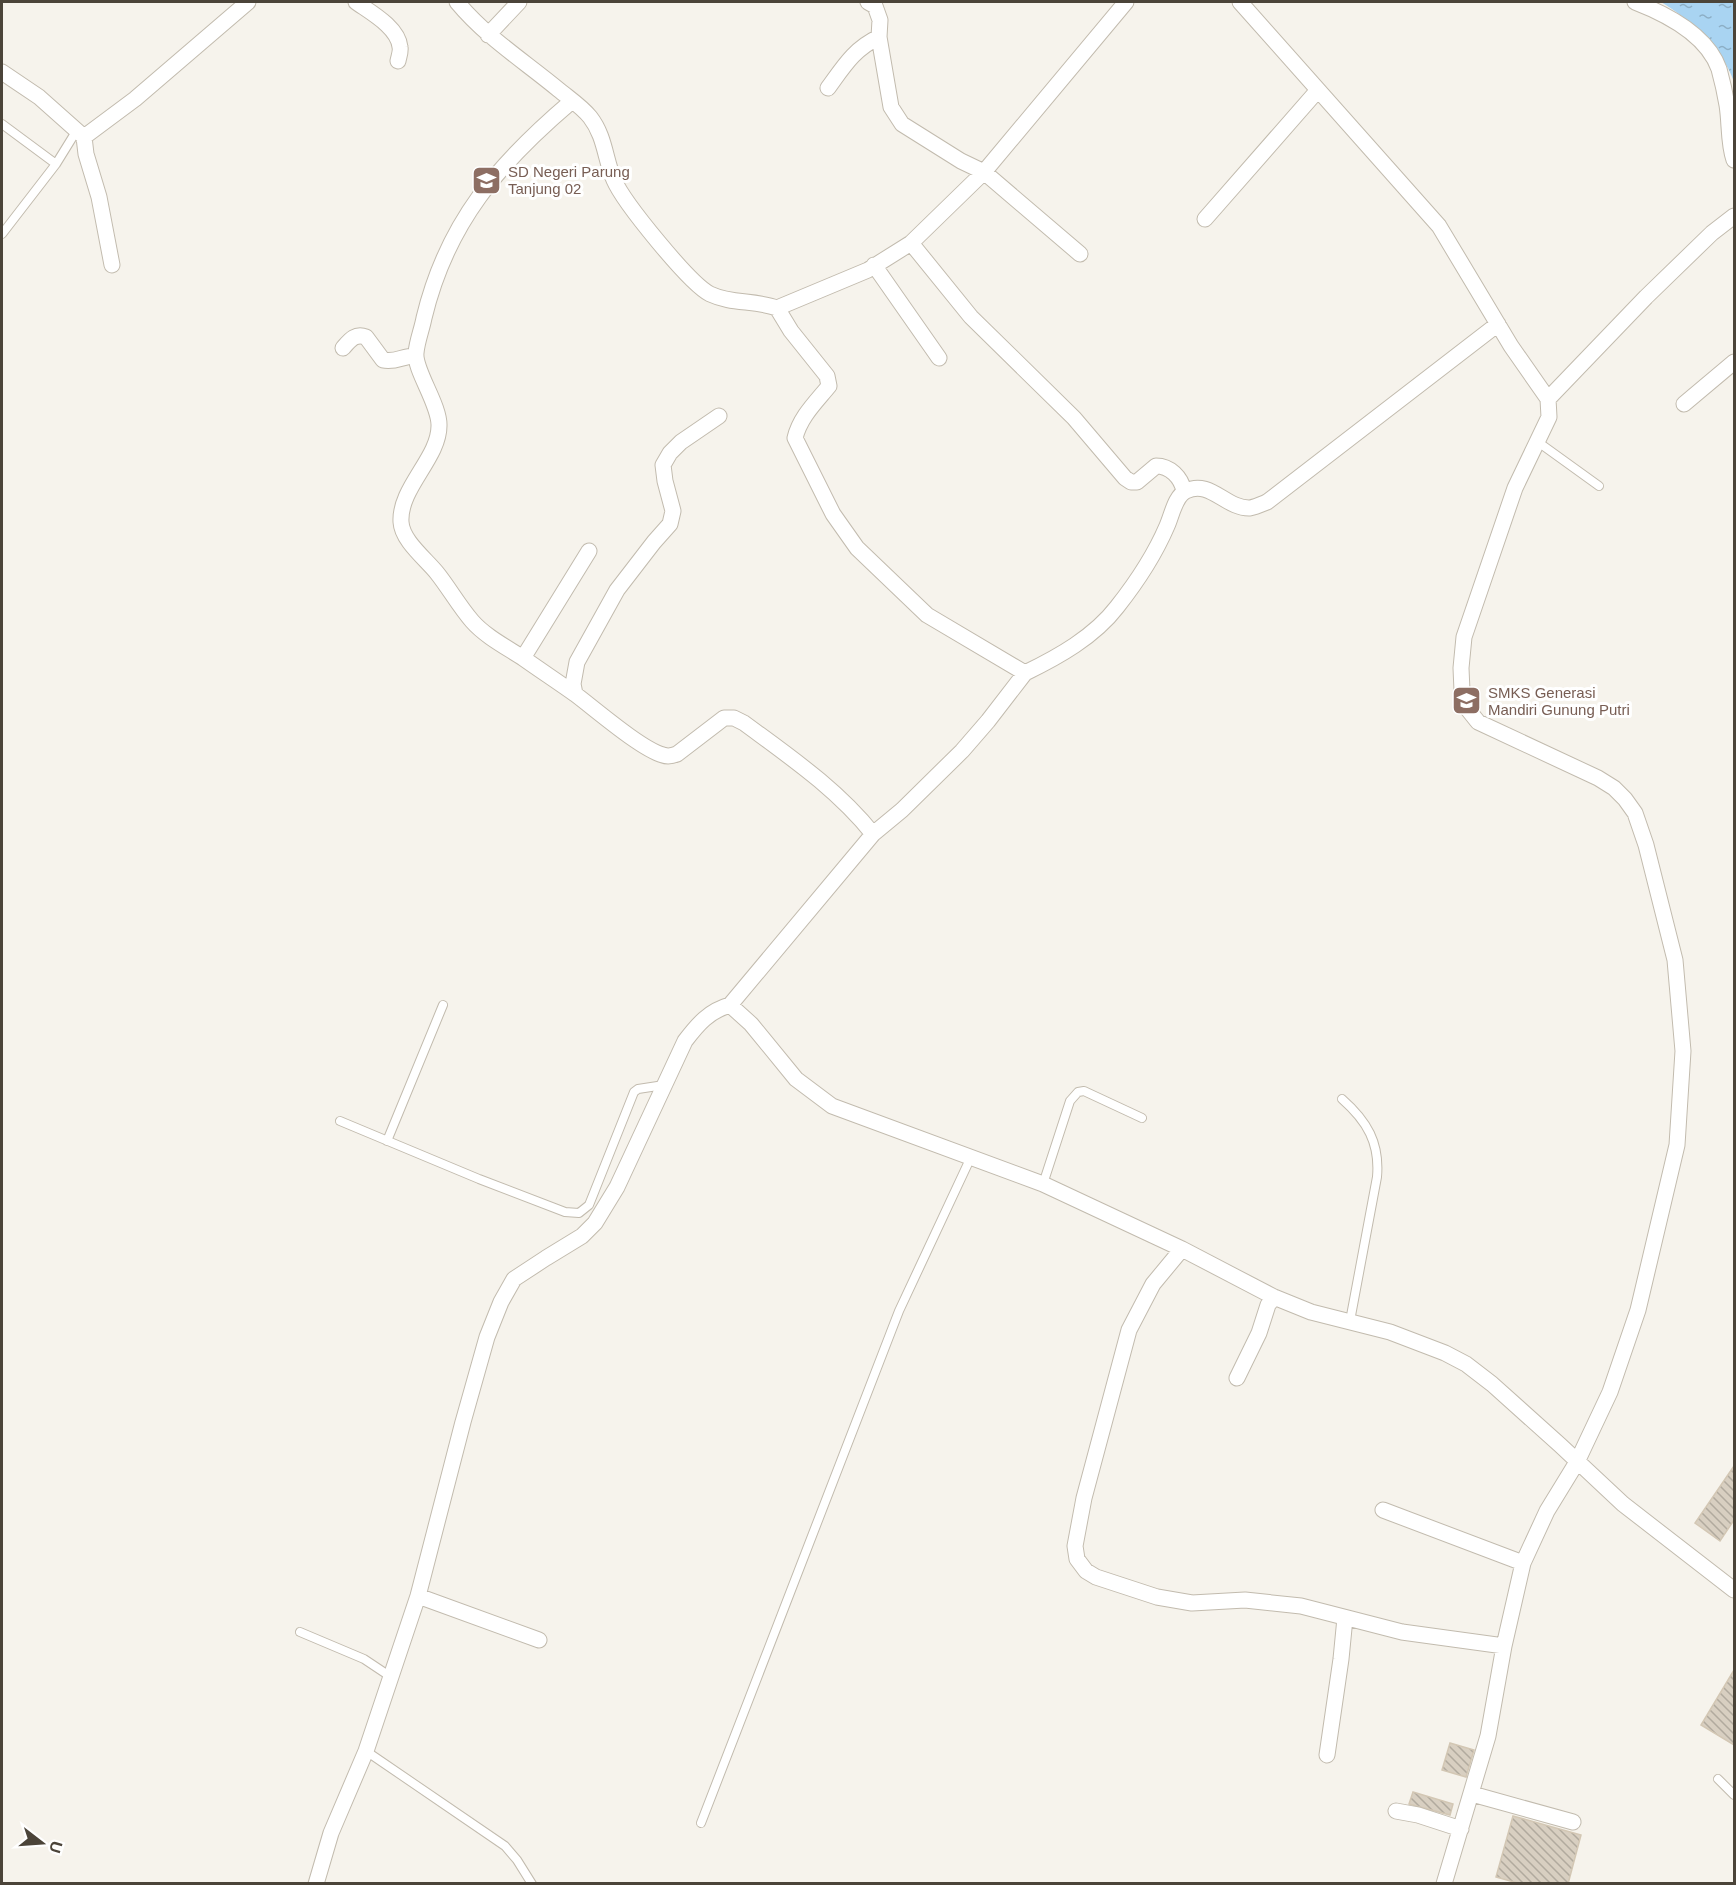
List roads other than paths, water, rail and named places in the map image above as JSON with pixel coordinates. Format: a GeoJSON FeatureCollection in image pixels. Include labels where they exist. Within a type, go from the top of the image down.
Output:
{"type":"FeatureCollection","features":[{"type":"Feature","properties":{"kind":"street"},"geometry":{"type":"LineString","coordinates":[[81,134],[135,99],[248,2]]}},
{"type":"Feature","properties":{"kind":"street"},"geometry":{"type":"LineString","coordinates":[[356,2],[395,34],[401,49],[398,61]]}},
{"type":"Feature","properties":{"kind":"street"},"geometry":{"type":"LineString","coordinates":[[456,2],[488,35],[527,63],[588,115],[600,130],[614,180],[630,206],[693,279],[709,294],[777,308],[840,282],[911,243],[984,172],[1126,2]]}},
{"type":"Feature","properties":{"kind":"street"},"geometry":{"type":"LineString","coordinates":[[488,35],[519,2]]}},
{"type":"Feature","properties":{"kind":"street"},"geometry":{"type":"LineString","coordinates":[[868,2],[875,6],[880,20],[879,37],[891,107],[902,124],[961,161],[984,172],[1080,254]]}},
{"type":"Feature","properties":{"kind":"street"},"geometry":{"type":"LineString","coordinates":[[1240,2],[1439,226],[1498,324],[1548,399],[1549,417],[1515,488],[1464,637],[1461,668],[1462,691],[1467,707],[1478,722],[1598,778],[1625,799],[1635,813],[1646,845],[1674,960],[1683,1051],[1677,1145],[1638,1310],[1610,1392],[1577,1462],[1547,1511],[1523,1563],[1504,1646],[1488,1736],[1444,1884]]}},
{"type":"Feature","properties":{"kind":"street"},"geometry":{"type":"LineString","coordinates":[[1635,2],[1682,27],[1706,47],[1718,68],[1727,105],[1734,160]]}},
{"type":"Feature","properties":{"kind":"street"},"geometry":{"type":"LineString","coordinates":[[828,88],[847,61],[863,45],[879,37]]}},
{"type":"Feature","properties":{"kind":"street"},"geometry":{"type":"LineString","coordinates":[[2,72],[39,97],[81,134],[99,197],[111,264]]}},
{"type":"Feature","properties":{"kind":"street"},"geometry":{"type":"LineString","coordinates":[[1205,219],[1318,90]]}},
{"type":"Feature","properties":{"kind":"street"},"geometry":{"type":"LineString","coordinates":[[572,101],[536,132],[498,173],[471,207],[454,234],[432,285],[416,356],[438,416],[440,428],[434,445],[403,503],[401,524],[411,544],[436,571],[473,622],[634,739],[660,755],[669,756],[677,754],[724,718],[734,718],[812,772],[873,834]]}},
{"type":"Feature","properties":{"kind":"street"},"geometry":{"type":"LineString","coordinates":[[1548,399],[1646,297],[1712,233],[1734,216]]}},
{"type":"Feature","properties":{"kind":"street"},"geometry":{"type":"LineString","coordinates":[[911,243],[971,317],[1074,418],[1125,478],[1131,482],[1137,482],[1156,466],[1163,466],[1180,479],[1184,491]]}},
{"type":"Feature","properties":{"kind":"street"},"geometry":{"type":"LineString","coordinates":[[874,265],[939,358]]}},
{"type":"Feature","properties":{"kind":"street"},"geometry":{"type":"LineString","coordinates":[[777,308],[791,331],[829,381],[829,386],[797,428],[795,438],[833,514],[857,548],[927,615],[1024,673]]}},
{"type":"Feature","properties":{"kind":"street"},"geometry":{"type":"LineString","coordinates":[[316,1884],[331,1833],[366,1751],[418,1596],[462,1422],[487,1337],[501,1302],[514,1279],[582,1236],[595,1223],[614,1194],[685,1041],[700,1021],[719,1008],[730,1005],[873,834],[903,810],[962,751],[1024,673],[1051,660],[1087,636],[1116,609],[1154,551],[1184,491],[1198,487],[1214,492],[1233,505],[1250,508],[1267,502],[1498,324]]}},
{"type":"Feature","properties":{"kind":"street"},"geometry":{"type":"LineString","coordinates":[[343,348],[353,337],[362,335],[383,360],[392,362],[410,355],[416,356]]}},
{"type":"Feature","properties":{"kind":"street"},"geometry":{"type":"LineString","coordinates":[[1683,404],[1734,362]]}},
{"type":"Feature","properties":{"kind":"street"},"geometry":{"type":"LineString","coordinates":[[575,694],[573,684],[577,662],[617,590],[670,524],[673,511],[664,481],[663,465],[670,453],[681,442],[719,416]]}},
{"type":"Feature","properties":{"kind":"street"},"geometry":{"type":"LineString","coordinates":[[523,658],[589,550]]}},
{"type":"Feature","properties":{"kind":"street"},"geometry":{"type":"LineString","coordinates":[[730,1005],[751,1024],[796,1079],[832,1106],[1043,1184],[1182,1249],[1274,1297],[1311,1312],[1350,1321],[1418,1342],[1466,1364],[1492,1384],[1623,1504],[1734,1590]]}},
{"type":"Feature","properties":{"kind":"street"},"geometry":{"type":"LineString","coordinates":[[1182,1249],[1153,1284],[1129,1330],[1084,1498],[1076,1546],[1077,1559],[1086,1571],[1096,1577],[1157,1597],[1191,1602],[1245,1600],[1301,1606],[1402,1632],[1504,1646]]}},
{"type":"Feature","properties":{"kind":"street"},"geometry":{"type":"LineString","coordinates":[[1237,1378],[1259,1333],[1268,1305],[1274,1297]]}},
{"type":"Feature","properties":{"kind":"street"},"geometry":{"type":"LineString","coordinates":[[1383,1510],[1523,1563]]}},
{"type":"Feature","properties":{"kind":"street"},"geometry":{"type":"LineString","coordinates":[[418,1596],[539,1640]]}},
{"type":"Feature","properties":{"kind":"street"},"geometry":{"type":"LineString","coordinates":[[1327,1755],[1345,1618]]}},
{"type":"Feature","properties":{"kind":"street"},"geometry":{"type":"LineString","coordinates":[[1472,1794],[1573,1822]]}},
{"type":"Feature","properties":{"kind":"street"},"geometry":{"type":"LineString","coordinates":[[1396,1811],[1461,1829]]}},
{"type":"Feature","properties":{"kind":"lane"},"geometry":{"type":"LineString","coordinates":[[2,124],[56,164]]}},
{"type":"Feature","properties":{"kind":"lane"},"geometry":{"type":"LineString","coordinates":[[2,234],[81,134]]}},
{"type":"Feature","properties":{"kind":"lane"},"geometry":{"type":"LineString","coordinates":[[1538,442],[1599,486]]}},
{"type":"Feature","properties":{"kind":"lane"},"geometry":{"type":"LineString","coordinates":[[387,1141],[443,1005]]}},
{"type":"Feature","properties":{"kind":"lane"},"geometry":{"type":"LineString","coordinates":[[340,1121],[543,1204],[565,1212],[579,1213],[589,1204],[595,1191],[634,1092],[638,1089],[666,1085]]}},
{"type":"Feature","properties":{"kind":"lane"},"geometry":{"type":"LineString","coordinates":[[1043,1184],[1070,1101],[1078,1092],[1084,1091],[1142,1118]]}},
{"type":"Feature","properties":{"kind":"lane"},"geometry":{"type":"LineString","coordinates":[[1342,1099],[1355,1110],[1368,1127],[1378,1161],[1350,1321]]}},
{"type":"Feature","properties":{"kind":"lane"},"geometry":{"type":"LineString","coordinates":[[701,1823],[899,1311],[971,1156]]}},
{"type":"Feature","properties":{"kind":"lane"},"geometry":{"type":"LineString","coordinates":[[300,1632],[364,1659],[391,1677]]}},
{"type":"Feature","properties":{"kind":"lane"},"geometry":{"type":"LineString","coordinates":[[366,1751],[505,1846],[532,1884]]}},
{"type":"Feature","properties":{"kind":"lane"},"geometry":{"type":"LineString","coordinates":[[1718,1779],[1734,1795]]}},
{"type":"Feature","properties":{"kind":"water"},"geometry":{"type":"Polygon","coordinates":[[[1661,2],[1734,2],[1734,82],[1722,58],[1705,36],[1684,17],[1661,2]]]}},
{"type":"Feature","properties":{"kind":"place","name":"SD Negeri Parung Tanjung 02"},"geometry":{"type":"Point","coordinates":[487,180]}},
{"type":"Feature","properties":{"kind":"place","name":"SMKS Generasi Mandiri Gunung Putri"},"geometry":{"type":"Point","coordinates":[1467,701]}}]}
